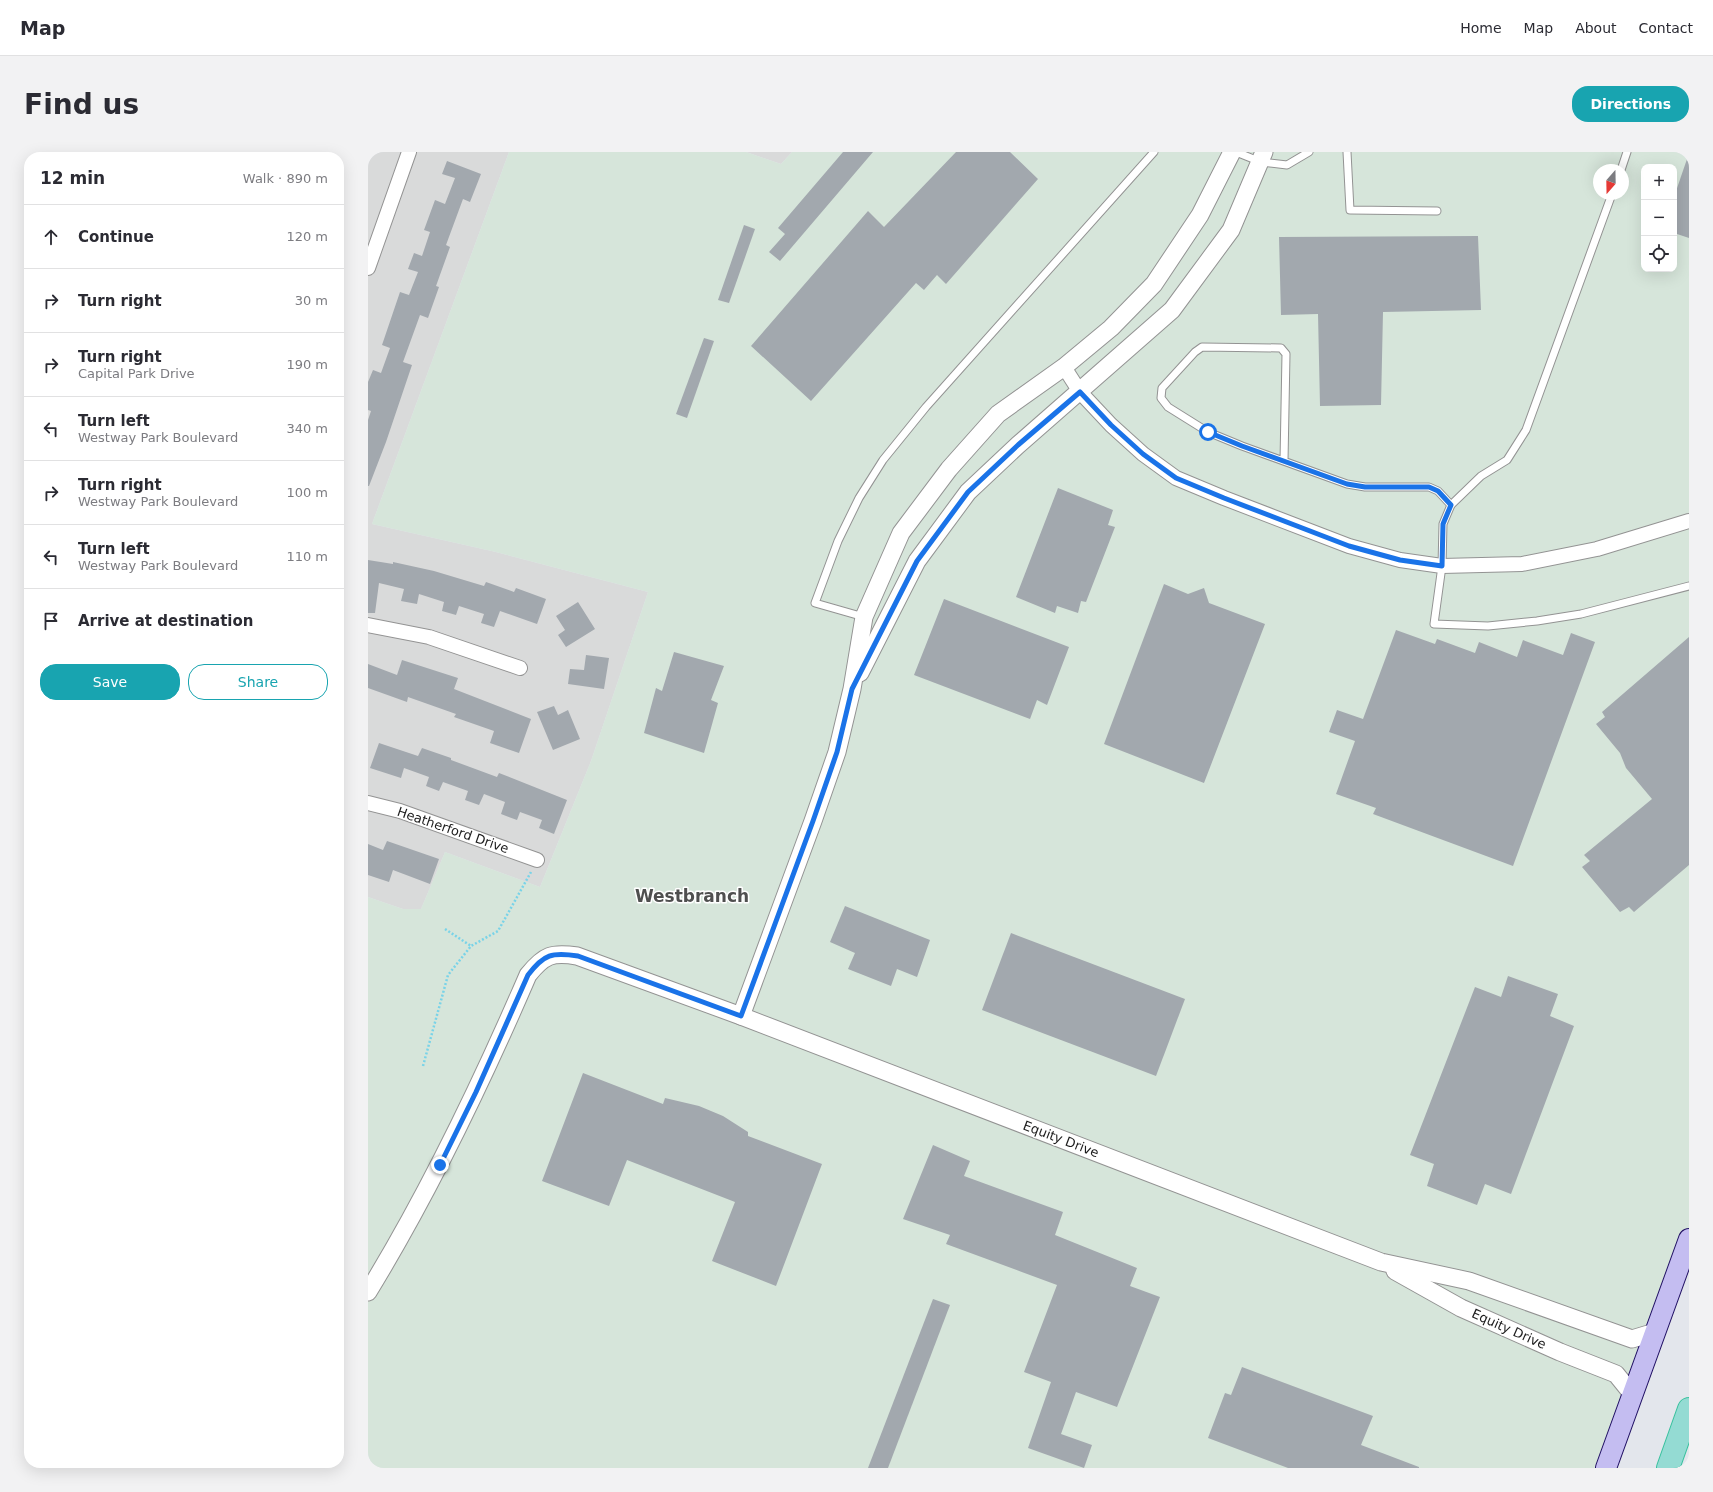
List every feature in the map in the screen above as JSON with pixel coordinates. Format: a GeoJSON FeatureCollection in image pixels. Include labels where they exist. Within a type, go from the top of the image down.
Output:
{"type":"FeatureCollection","features":[{"type":"Feature","properties":{"kind":"highway"},"geometry":{"type":"LineString","coordinates":[[1668,1468],[1689,1409]]}},
{"type":"Feature","properties":{"kind":"main road"},"geometry":{"type":"LineString","coordinates":[[1606,1468],[1689,1239]]}},
{"type":"Feature","properties":{"kind":"street"},"geometry":{"type":"LineString","coordinates":[[368,268],[409,152]]}},
{"type":"Feature","properties":{"kind":"street"},"geometry":{"type":"LineString","coordinates":[[741,1016],[837,752],[852,689],[864,617],[901,533],[949,469],[998,414],[1064,367],[1111,328],[1154,284],[1200,215],[1232,152]]}},
{"type":"Feature","properties":{"kind":"street"},"geometry":{"type":"LineString","coordinates":[[852,689],[917,561],[968,492],[1018,445],[1172,310],[1231,230],[1262,157]]}},
{"type":"Feature","properties":{"kind":"street"},"geometry":{"type":"LineString","coordinates":[[1064,367],[1080,392],[1111,425],[1143,454],[1176,478],[1349,546],[1400,560],[1442,566],[1522,564],[1597,549],[1689,522]]}},
{"type":"Feature","properties":{"kind":"street"},"geometry":{"type":"LineString","coordinates":[[1660,531],[1689,531]]}},
{"type":"Feature","properties":{"kind":"street"},"geometry":{"type":"LineString","coordinates":[[368,625],[429,637],[520,668]]}},
{"type":"Feature","properties":{"kind":"street","name":"Heatherford Drive"},"geometry":{"type":"LineString","coordinates":[[368,803],[400,811],[537,860]]}},
{"type":"Feature","properties":{"kind":"street","name":"Equity Drive"},"geometry":{"type":"LineString","coordinates":[[368,1292],[390,1257],[440,1165],[476,1092],[528,975],[539,961],[553,955],[563,954],[578,956],[741,1016],[1381,1262],[1469,1281],[1632,1339],[1655,1332]]}},
{"type":"Feature","properties":{"kind":"street","name":"Equity Drive"},"geometry":{"type":"LineString","coordinates":[[1381,1262],[1461,1308],[1560,1352],[1616,1374],[1633,1395]]}},
{"type":"Feature","properties":{"kind":"lane"},"geometry":{"type":"LineString","coordinates":[[864,617],[815,603],[838,541],[859,498],[883,460],[926,408],[1154,152]]}},
{"type":"Feature","properties":{"kind":"lane"},"geometry":{"type":"LineString","coordinates":[[1236,152],[1262,157],[1287,165],[1309,152]]}},
{"type":"Feature","properties":{"kind":"lane"},"geometry":{"type":"LineString","coordinates":[[1347,152],[1350,210],[1437,211]]}},
{"type":"Feature","properties":{"kind":"lane"},"geometry":{"type":"LineString","coordinates":[[1623,164],[1627,152]]}},
{"type":"Feature","properties":{"kind":"lane"},"geometry":{"type":"LineString","coordinates":[[1610,200],[1526,430],[1507,460],[1481,476],[1451,505],[1443,524],[1442,566],[1434,624],[1488,626],[1537,622],[1581,614],[1689,586]]}},
{"type":"Feature","properties":{"kind":"lane"},"geometry":{"type":"LineString","coordinates":[[1284,462],[1286,354],[1281,348],[1202,347],[1195,352],[1162,388],[1161,398],[1168,407],[1208,432],[1284,462],[1353,485],[1365,487],[1429,487],[1438,491],[1451,505]]}},
{"type":"Feature","properties":{"kind":"path"},"geometry":{"type":"LineString","coordinates":[[423,1066],[448,976],[471,946],[498,931],[537,860]]}},
{"type":"Feature","properties":{"kind":"path"},"geometry":{"type":"LineString","coordinates":[[445,929],[471,946]]}},
{"type":"Feature","properties":{"kind":"shaded area"},"geometry":{"type":"Polygon","coordinates":[[[368,152],[509,152],[372,524],[496,552],[648,592],[591,761],[540,887],[445,852],[421,909],[403,909],[368,897],[368,152]]]}},
{"type":"Feature","properties":{"kind":"shaded area"},"geometry":{"type":"Polygon","coordinates":[[[509,152],[746,152],[781,164],[792,152],[1689,152],[1689,1239],[1606,1468],[368,1468],[368,897],[403,909],[421,909],[445,852],[540,887],[591,761],[648,592],[496,552],[372,524],[509,152]]]}},
{"type":"Feature","properties":{"kind":"shaded area"},"geometry":{"type":"Polygon","coordinates":[[[746,152],[792,152],[781,164],[746,152]]]}},
{"type":"Feature","properties":{"kind":"building"},"geometry":{"type":"Polygon","coordinates":[[[843,152],[873,152],[780,261],[769,252],[785,234],[778,228],[843,152]]]}},
{"type":"Feature","properties":{"kind":"building"},"geometry":{"type":"Polygon","coordinates":[[[956,152],[1010,152],[1038,179],[946,284],[937,275],[924,290],[916,283],[811,401],[751,346],[868,211],[884,227],[956,152]]]}},
{"type":"Feature","properties":{"kind":"building"},"geometry":{"type":"Polygon","coordinates":[[[1687,159],[1689,159],[1689,238],[1677,234],[1677,188],[1687,159]]]}},
{"type":"Feature","properties":{"kind":"building"},"geometry":{"type":"Polygon","coordinates":[[[447,161],[481,174],[470,202],[463,199],[446,245],[450,247],[436,286],[439,287],[428,318],[420,315],[403,362],[412,365],[386,442],[368,486],[368,420],[371,411],[368,410],[368,382],[373,370],[381,373],[390,348],[382,345],[400,292],[409,295],[418,272],[408,269],[414,253],[422,256],[430,232],[424,230],[435,200],[445,204],[455,178],[442,174],[447,161]]]}},
{"type":"Feature","properties":{"kind":"building"},"geometry":{"type":"Polygon","coordinates":[[[744,225],[755,229],[729,303],[718,300],[744,225]]]}},
{"type":"Feature","properties":{"kind":"building"},"geometry":{"type":"Polygon","coordinates":[[[1478,236],[1481,310],[1383,312],[1381,405],[1320,406],[1318,314],[1281,315],[1279,237],[1478,236]]]}},
{"type":"Feature","properties":{"kind":"building"},"geometry":{"type":"Polygon","coordinates":[[[704,338],[714,341],[687,418],[676,414],[704,338]]]}},
{"type":"Feature","properties":{"kind":"building"},"geometry":{"type":"Polygon","coordinates":[[[1058,488],[1113,510],[1108,525],[1115,527],[1086,602],[1081,601],[1078,613],[1057,606],[1055,613],[1016,597],[1058,488]]]}},
{"type":"Feature","properties":{"kind":"building"},"geometry":{"type":"Polygon","coordinates":[[[368,560],[393,564],[393,562],[434,571],[484,586],[486,582],[514,592],[516,588],[546,599],[537,624],[500,611],[494,627],[481,623],[484,614],[459,606],[456,615],[442,611],[444,602],[419,594],[417,604],[401,601],[404,589],[379,583],[375,613],[368,613],[368,560]]]}},
{"type":"Feature","properties":{"kind":"building"},"geometry":{"type":"Polygon","coordinates":[[[1164,584],[1188,594],[1204,588],[1209,603],[1265,624],[1204,783],[1104,744],[1164,584]]]}},
{"type":"Feature","properties":{"kind":"building"},"geometry":{"type":"Polygon","coordinates":[[[944,599],[1069,647],[1047,705],[1037,700],[1030,719],[914,675],[944,599]]]}},
{"type":"Feature","properties":{"kind":"building"},"geometry":{"type":"Polygon","coordinates":[[[578,602],[595,629],[566,647],[558,635],[565,630],[556,616],[578,602]]]}},
{"type":"Feature","properties":{"kind":"building"},"geometry":{"type":"Polygon","coordinates":[[[1396,630],[1435,644],[1437,639],[1475,653],[1479,642],[1517,657],[1523,640],[1563,655],[1571,633],[1595,642],[1513,866],[1373,814],[1376,808],[1336,794],[1355,741],[1329,732],[1337,710],[1363,719],[1396,630]]]}},
{"type":"Feature","properties":{"kind":"building"},"geometry":{"type":"Polygon","coordinates":[[[1689,637],[1689,865],[1634,912],[1629,907],[1620,912],[1582,867],[1590,861],[1584,855],[1652,799],[1626,768],[1620,753],[1596,724],[1605,717],[1602,712],[1689,637]]]}},
{"type":"Feature","properties":{"kind":"building"},"geometry":{"type":"Polygon","coordinates":[[[674,652],[724,666],[711,700],[718,703],[704,753],[644,733],[656,688],[662,691],[674,652]]]}},
{"type":"Feature","properties":{"kind":"building"},"geometry":{"type":"Polygon","coordinates":[[[586,655],[609,658],[604,689],[568,684],[570,669],[584,670],[586,655]]]}},
{"type":"Feature","properties":{"kind":"building"},"geometry":{"type":"Polygon","coordinates":[[[402,660],[458,678],[454,689],[531,719],[519,753],[490,743],[494,731],[454,717],[456,714],[408,697],[407,702],[368,688],[368,664],[397,675],[402,660]]]}},
{"type":"Feature","properties":{"kind":"building"},"geometry":{"type":"Polygon","coordinates":[[[554,706],[558,715],[568,710],[580,739],[553,750],[537,712],[554,706]]]}},
{"type":"Feature","properties":{"kind":"building"},"geometry":{"type":"Polygon","coordinates":[[[379,743],[418,756],[422,748],[497,777],[499,773],[567,800],[554,834],[539,828],[542,820],[520,812],[517,820],[501,814],[505,802],[484,794],[479,805],[465,800],[468,791],[443,782],[439,791],[426,786],[429,777],[404,768],[401,778],[370,768],[379,743]]]}},
{"type":"Feature","properties":{"kind":"building"},"geometry":{"type":"Polygon","coordinates":[[[387,841],[439,859],[430,884],[393,870],[389,882],[368,875],[368,844],[383,850],[387,841]]]}},
{"type":"Feature","properties":{"kind":"building"},"geometry":{"type":"Polygon","coordinates":[[[845,906],[930,940],[917,977],[897,969],[891,986],[848,969],[855,953],[830,942],[845,906]]]}},
{"type":"Feature","properties":{"kind":"building"},"geometry":{"type":"Polygon","coordinates":[[[1011,933],[1185,999],[1156,1076],[982,1010],[1011,933]]]}},
{"type":"Feature","properties":{"kind":"building"},"geometry":{"type":"Polygon","coordinates":[[[1508,976],[1558,994],[1550,1016],[1574,1026],[1511,1194],[1485,1184],[1477,1205],[1427,1186],[1434,1164],[1410,1155],[1475,987],[1501,997],[1508,976]]]}},
{"type":"Feature","properties":{"kind":"building"},"geometry":{"type":"Polygon","coordinates":[[[583,1073],[663,1104],[665,1098],[699,1106],[723,1116],[748,1132],[748,1136],[822,1164],[776,1286],[712,1261],[735,1202],[627,1160],[609,1206],[542,1181],[583,1073]]]}},
{"type":"Feature","properties":{"kind":"building"},"geometry":{"type":"Polygon","coordinates":[[[933,1145],[970,1161],[964,1176],[1063,1212],[1055,1235],[1137,1268],[1130,1286],[1160,1297],[1117,1407],[1076,1392],[1061,1434],[1092,1445],[1084,1468],[1028,1448],[1051,1382],[1024,1372],[1057,1285],[946,1244],[950,1235],[903,1219],[933,1145]]]}},
{"type":"Feature","properties":{"kind":"building"},"geometry":{"type":"Polygon","coordinates":[[[933,1299],[950,1305],[888,1468],[868,1468],[933,1299]]]}},
{"type":"Feature","properties":{"kind":"building"},"geometry":{"type":"Polygon","coordinates":[[[1242,1367],[1373,1416],[1361,1445],[1419,1468],[1288,1468],[1208,1438],[1225,1393],[1231,1395],[1242,1367]]]}},
{"type":"Feature","properties":{"kind":"district","name":"Westbranch"},"geometry":{"type":"Point","coordinates":[692,896]}},
{"type":"Feature","properties":{"kind":"route"},"geometry":{"type":"LineString","coordinates":[[440,1165],[476,1092],[528,975],[539,961],[553,955],[563,954],[578,956],[741,1016],[837,752],[852,689],[917,561],[968,492],[1018,445],[1080,392],[1111,425],[1143,454],[1176,478],[1349,546],[1400,560],[1442,566],[1443,524],[1451,505],[1438,491],[1429,487],[1419,486],[1365,487],[1347,484],[1208,432]]}}]}
